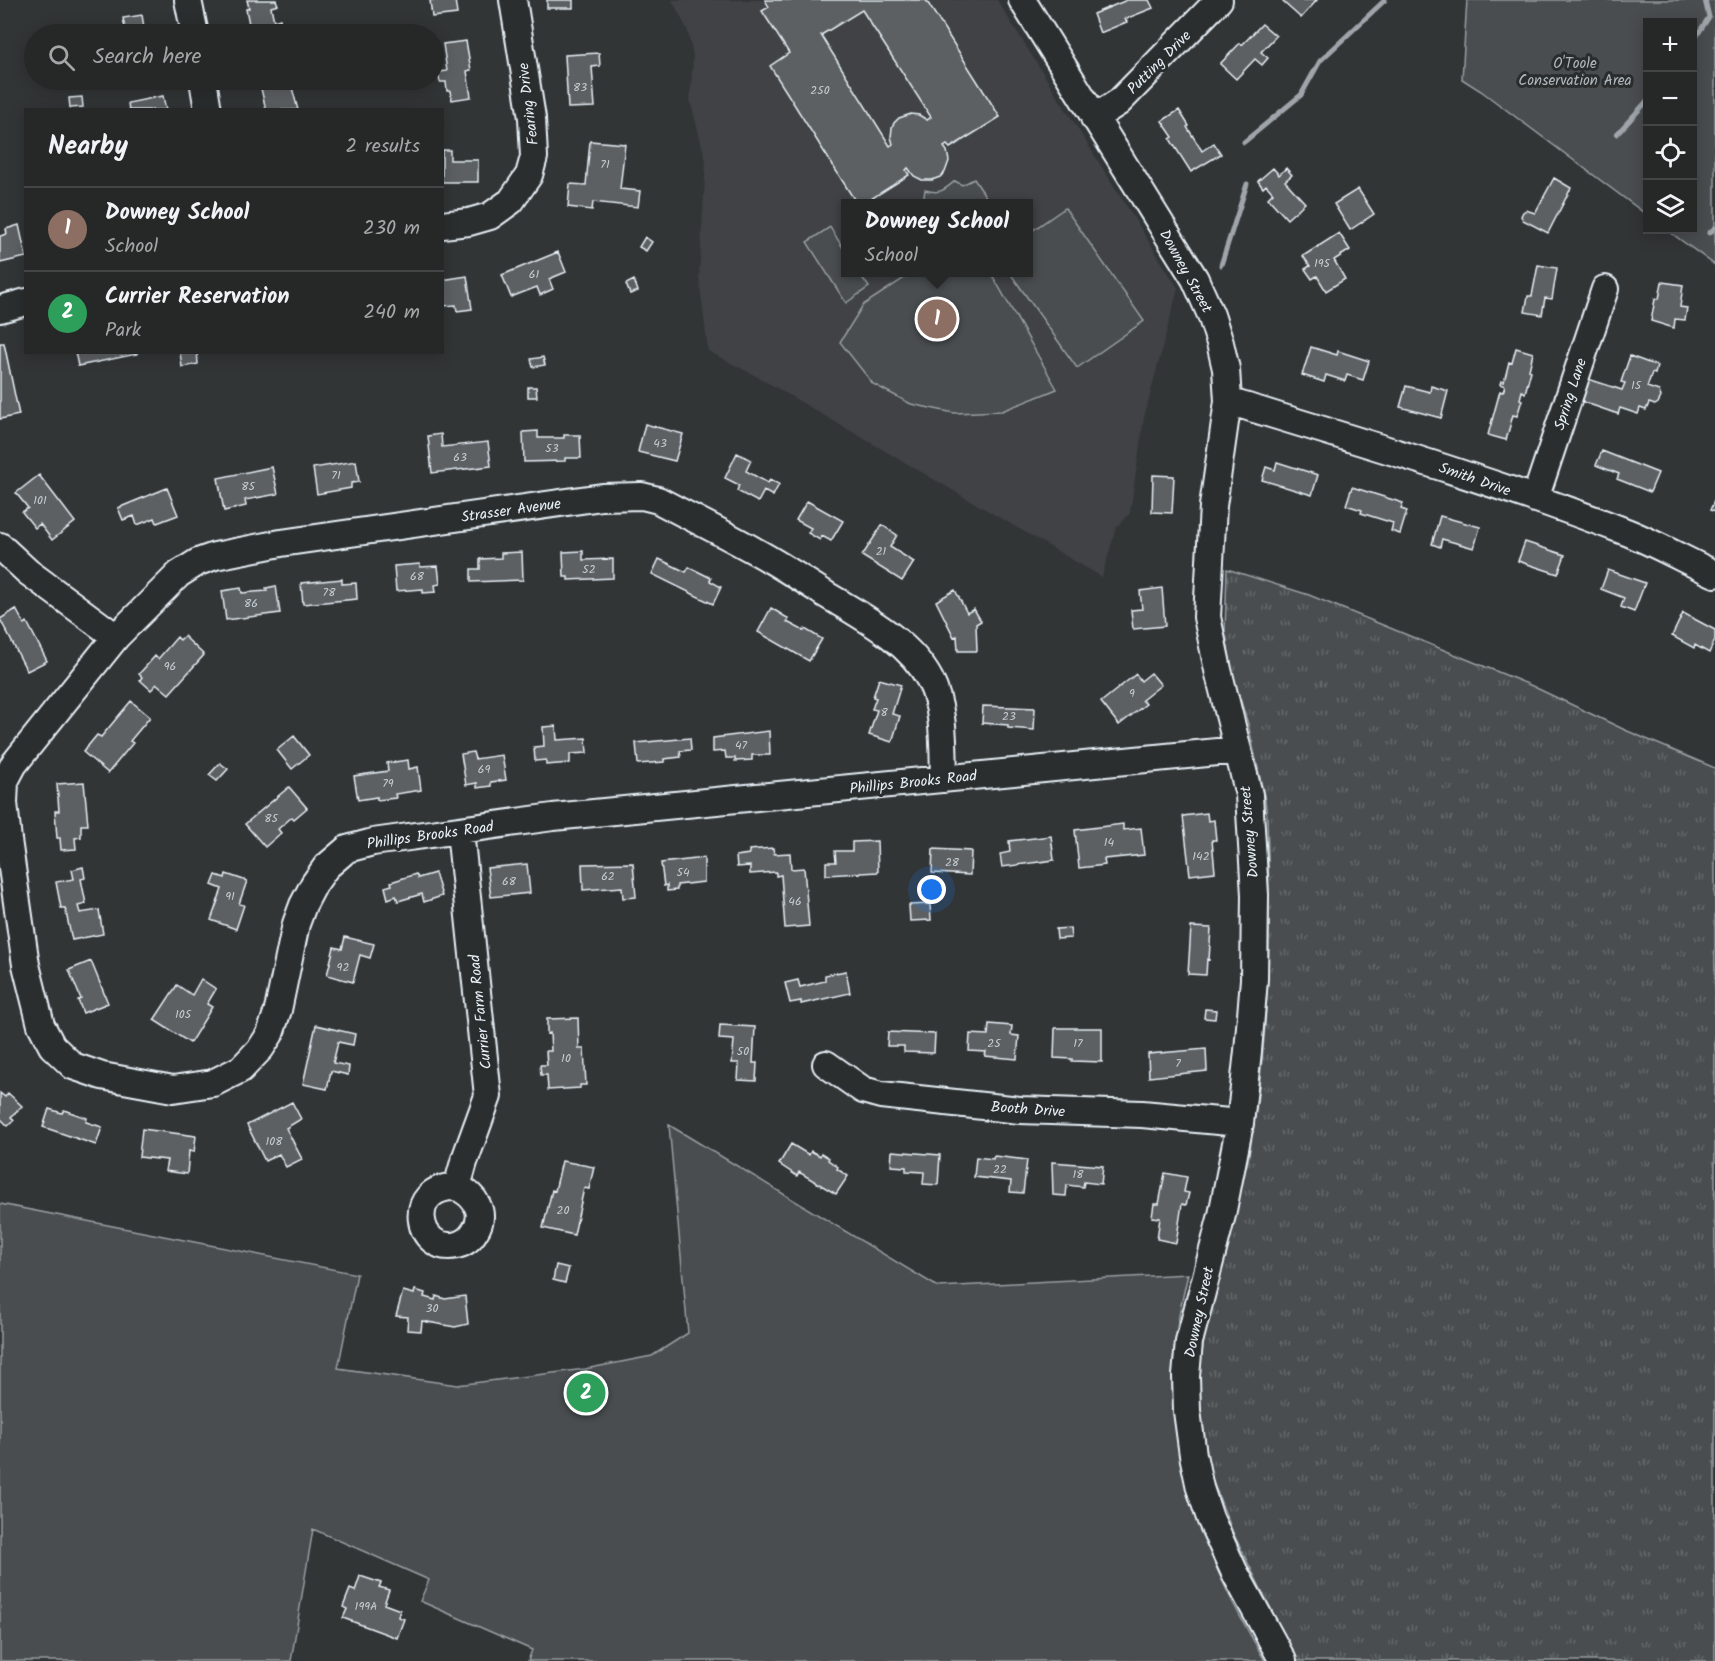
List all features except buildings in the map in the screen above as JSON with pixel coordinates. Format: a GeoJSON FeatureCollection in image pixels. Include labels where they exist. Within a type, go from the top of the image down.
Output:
{"type":"FeatureCollection","features":[{"type":"Feature","properties":{"kind":"street"},"geometry":{"type":"LineString","coordinates":[[189,0],[193,24]]}},
{"type":"Feature","properties":{"kind":"street","name":"Fearing Drive"},"geometry":{"type":"LineString","coordinates":[[444,225],[469,222],[490,216],[511,201],[529,175],[534,157],[532,118],[513,0]]}},
{"type":"Feature","properties":{"kind":"street","name":"Downey Street"},"geometry":{"type":"LineString","coordinates":[[1022,0],[1195,279],[1220,343],[1226,369],[1228,401],[1213,506],[1207,617],[1249,795],[1255,895],[1254,979],[1239,1123],[1222,1215],[1189,1342],[1186,1376],[1187,1411],[1197,1477],[1210,1518],[1234,1571],[1283,1661]]}},
{"type":"Feature","properties":{"kind":"street","name":"Putting Drive"},"geometry":{"type":"LineString","coordinates":[[1094,118],[1119,102],[1219,0]]}},
{"type":"Feature","properties":{"kind":"street"},"geometry":{"type":"LineString","coordinates":[[205,90],[208,108]]}},
{"type":"Feature","properties":{"kind":"street","name":"Spring Lane"},"geometry":{"type":"LineString","coordinates":[[1535,499],[1605,289]]}},
{"type":"Feature","properties":{"kind":"street"},"geometry":{"type":"LineString","coordinates":[[0,309],[24,303]]}},
{"type":"Feature","properties":{"kind":"street","name":"Smith Drive"},"geometry":{"type":"LineString","coordinates":[[1228,401],[1386,448],[1535,499],[1631,534],[1715,574]]}},
{"type":"Feature","properties":{"kind":"street","name":"Strasser Avenue"},"geometry":{"type":"LineString","coordinates":[[116,637],[179,574],[198,562],[215,556],[280,543],[602,497],[642,496],[658,500],[755,551],[879,627],[899,643],[930,680],[937,700],[941,724],[944,778]]}},
{"type":"Feature","properties":{"kind":"street"},"geometry":{"type":"LineString","coordinates":[[0,546],[28,572],[116,637]]}},
{"type":"Feature","properties":{"kind":"street","name":"Phillips Brooks Road"},"geometry":{"type":"LineString","coordinates":[[116,637],[14,764],[5,781],[4,803],[8,840],[26,965],[41,1025],[52,1047],[73,1066],[102,1076],[173,1089],[213,1083],[241,1069],[261,1048],[270,1034],[278,1010],[296,924],[303,905],[326,867],[347,849],[373,842],[553,817],[1238,750]]}},
{"type":"Feature","properties":{"kind":"street","name":"Currier Farm Road"},"geometry":{"type":"LineString","coordinates":[[458,1187],[464,1162],[488,1096],[460,831]]}},
{"type":"Feature","properties":{"kind":"street","name":"Booth Drive"},"geometry":{"type":"LineString","coordinates":[[826,1064],[863,1090],[881,1095],[1020,1110],[1142,1114],[1239,1123]]}},
{"type":"Feature","properties":{"kind":"shaded area"},"geometry":{"type":"Polygon","coordinates":[[[672,0],[997,0],[1178,288],[1144,418],[1130,513],[1116,528],[1102,577],[756,376],[708,351],[699,277],[706,161],[690,100],[693,57],[687,29],[672,0]]]}},
{"type":"Feature","properties":{"kind":"green space","name":"O'Toole Conservation Area"},"geometry":{"type":"Polygon","coordinates":[[[1467,0],[1715,0],[1715,265],[1672,234],[1697,234],[1697,18],[1643,18],[1643,212],[1462,79],[1467,0]]]}},
{"type":"Feature","properties":{"kind":"green space"},"geometry":{"type":"Polygon","coordinates":[[[974,179],[987,199],[924,199],[925,190],[938,192],[955,181],[962,185],[974,179]]]}},
{"type":"Feature","properties":{"kind":"green space"},"geometry":{"type":"Polygon","coordinates":[[[1065,208],[1144,321],[1077,368],[1013,277],[1033,277],[1033,230],[1065,208]]]}},
{"type":"Feature","properties":{"kind":"green space"},"geometry":{"type":"Polygon","coordinates":[[[830,227],[841,245],[841,277],[862,277],[869,287],[846,303],[807,242],[830,227]]]}},
{"type":"Feature","properties":{"kind":"green space"},"geometry":{"type":"Polygon","coordinates":[[[906,277],[993,277],[1057,389],[1002,411],[954,413],[911,404],[873,384],[840,342],[863,305],[906,277]]]}},
{"type":"Feature","properties":{"kind":"green space"},"geometry":{"type":"Polygon","coordinates":[[[1227,569],[1309,595],[1530,685],[1625,730],[1715,768],[1715,1661],[1297,1661],[1234,1535],[1211,1477],[1206,1455],[1199,1414],[1200,1364],[1206,1328],[1253,1134],[1265,1026],[1269,914],[1265,800],[1248,724],[1234,679],[1225,632],[1227,569]]]}},
{"type":"Feature","properties":{"kind":"green space"},"geometry":{"type":"Polygon","coordinates":[[[669,1125],[938,1287],[1188,1274],[1178,1321],[1172,1385],[1179,1444],[1208,1547],[1230,1597],[1265,1661],[528,1661],[532,1650],[420,1601],[429,1580],[313,1529],[291,1661],[0,1661],[0,1204],[357,1274],[338,1368],[457,1385],[585,1369],[652,1356],[688,1333],[669,1125]]]}},
{"type":"Feature","properties":{"kind":"waterway"},"geometry":{"type":"LineString","coordinates":[[1244,142],[1301,95],[1320,61],[1385,0]]}},
{"type":"Feature","properties":{"kind":"waterway"},"geometry":{"type":"LineString","coordinates":[[1697,35],[1709,17],[1705,0]]}},
{"type":"Feature","properties":{"kind":"waterway"},"geometry":{"type":"LineString","coordinates":[[1617,134],[1643,105]]}},
{"type":"Feature","properties":{"kind":"waterway"},"geometry":{"type":"LineString","coordinates":[[1221,265],[1247,184]]}},
{"type":"Feature","properties":{"kind":"waterway"},"geometry":{"type":"LineString","coordinates":[[1709,233],[1715,228]]}},
{"type":"Feature","properties":{"kind":"place","name":"Downey School"},"geometry":{"type":"Point","coordinates":[937,319]}},
{"type":"Feature","properties":{"kind":"place","name":"Currier Reservation"},"geometry":{"type":"Point","coordinates":[586,1393]}}]}
